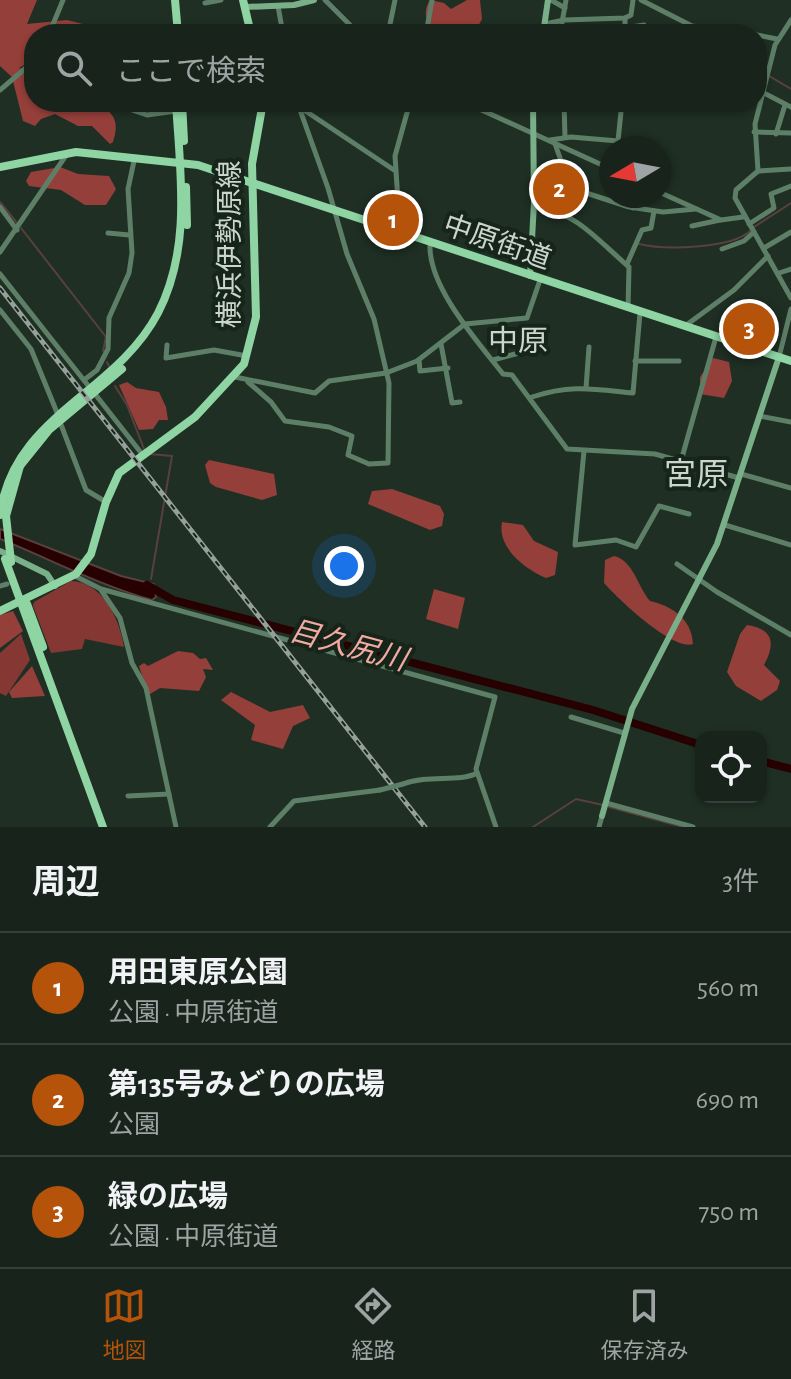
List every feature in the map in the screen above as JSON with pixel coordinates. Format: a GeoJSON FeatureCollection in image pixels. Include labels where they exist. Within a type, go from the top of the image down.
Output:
{"type":"FeatureCollection","features":[{"type":"Feature","properties":{"kind":"main road"},"geometry":{"type":"LineString","coordinates":[[173,0],[174,24]]}},
{"type":"Feature","properties":{"kind":"main road"},"geometry":{"type":"LineString","coordinates":[[244,4],[249,24]]}},
{"type":"Feature","properties":{"kind":"main road","name":"横浜伊勢原線"},"geometry":{"type":"LineString","coordinates":[[0,515],[18,464],[59,418],[148,337],[170,298],[187,229],[179,112]]}},
{"type":"Feature","properties":{"kind":"main road","name":"横浜伊勢原線"},"geometry":{"type":"LineString","coordinates":[[74,576],[87,560],[119,473],[195,417],[235,377],[248,356],[256,317],[252,154],[261,112]]}},
{"type":"Feature","properties":{"kind":"main road","name":"中原街道"},"geometry":{"type":"LineString","coordinates":[[0,167],[67,153],[87,152],[134,161],[182,162],[253,182],[430,244],[791,361]]}},
{"type":"Feature","properties":{"kind":"main road","name":"横浜伊勢原線"},"geometry":{"type":"LineString","coordinates":[[5,557],[6,516],[18,464]]}},
{"type":"Feature","properties":{"kind":"main road","name":"横浜伊勢原線"},"geometry":{"type":"LineString","coordinates":[[0,528],[5,557],[103,827]]}},
{"type":"Feature","properties":{"kind":"main road"},"geometry":{"type":"LineString","coordinates":[[0,611],[74,576]]}},
{"type":"Feature","properties":{"kind":"street"},"geometry":{"type":"LineString","coordinates":[[53,24],[63,0]]}},
{"type":"Feature","properties":{"kind":"street"},"geometry":{"type":"LineString","coordinates":[[205,3],[221,0]]}},
{"type":"Feature","properties":{"kind":"street"},"geometry":{"type":"LineString","coordinates":[[244,4],[278,6],[314,0]]}},
{"type":"Feature","properties":{"kind":"street"},"geometry":{"type":"LineString","coordinates":[[325,0],[349,24]]}},
{"type":"Feature","properties":{"kind":"street"},"geometry":{"type":"LineString","coordinates":[[390,24],[395,0]]}},
{"type":"Feature","properties":{"kind":"street"},"geometry":{"type":"LineString","coordinates":[[428,24],[432,0]]}},
{"type":"Feature","properties":{"kind":"street"},"geometry":{"type":"LineString","coordinates":[[545,24],[550,0],[565,8]]}},
{"type":"Feature","properties":{"kind":"street"},"geometry":{"type":"LineString","coordinates":[[563,24],[566,0]]}},
{"type":"Feature","properties":{"kind":"street"},"geometry":{"type":"LineString","coordinates":[[556,24],[564,20],[625,18],[631,15],[633,0]]}},
{"type":"Feature","properties":{"kind":"street"},"geometry":{"type":"LineString","coordinates":[[641,0],[655,11],[687,24]]}},
{"type":"Feature","properties":{"kind":"street"},"geometry":{"type":"LineString","coordinates":[[278,6],[281,24]]}},
{"type":"Feature","properties":{"kind":"street"},"geometry":{"type":"LineString","coordinates":[[625,18],[625,24]]}},
{"type":"Feature","properties":{"kind":"street"},"geometry":{"type":"LineString","coordinates":[[767,73],[777,39],[791,20]]}},
{"type":"Feature","properties":{"kind":"street"},"geometry":{"type":"LineString","coordinates":[[767,37],[777,39]]}},
{"type":"Feature","properties":{"kind":"street"},"geometry":{"type":"LineString","coordinates":[[0,90],[24,71]]}},
{"type":"Feature","properties":{"kind":"street"},"geometry":{"type":"LineString","coordinates":[[767,95],[788,106],[776,134]]}},
{"type":"Feature","properties":{"kind":"street"},"geometry":{"type":"LineString","coordinates":[[138,112],[147,115],[158,112]]}},
{"type":"Feature","properties":{"kind":"street"},"geometry":{"type":"LineString","coordinates":[[248,382],[271,402],[285,421],[341,431],[352,436],[348,455],[369,464],[388,463],[390,393],[374,319],[357,282],[301,112]]}},
{"type":"Feature","properties":{"kind":"street"},"geometry":{"type":"LineString","coordinates":[[307,112],[394,170]]}},
{"type":"Feature","properties":{"kind":"street"},"geometry":{"type":"LineString","coordinates":[[400,232],[394,170],[408,112]]}},
{"type":"Feature","properties":{"kind":"street"},"geometry":{"type":"LineString","coordinates":[[486,112],[599,164]]}},
{"type":"Feature","properties":{"kind":"street"},"geometry":{"type":"LineString","coordinates":[[530,276],[534,203],[533,112]]}},
{"type":"Feature","properties":{"kind":"street"},"geometry":{"type":"LineString","coordinates":[[564,112],[565,137]]}},
{"type":"Feature","properties":{"kind":"street"},"geometry":{"type":"LineString","coordinates":[[619,136],[621,112]]}},
{"type":"Feature","properties":{"kind":"street"},"geometry":{"type":"LineString","coordinates":[[758,112],[754,132],[758,171]]}},
{"type":"Feature","properties":{"kind":"street"},"geometry":{"type":"LineString","coordinates":[[754,132],[791,133]]}},
{"type":"Feature","properties":{"kind":"street"},"geometry":{"type":"LineString","coordinates":[[552,142],[565,137],[599,142]]}},
{"type":"Feature","properties":{"kind":"street"},"geometry":{"type":"LineString","coordinates":[[552,142],[571,188],[566,203],[555,208]]}},
{"type":"Feature","properties":{"kind":"street"},"geometry":{"type":"LineString","coordinates":[[0,252],[67,153]]}},
{"type":"Feature","properties":{"kind":"street"},"geometry":{"type":"LineString","coordinates":[[84,380],[97,370],[108,349],[109,318],[129,273],[132,253],[128,189],[134,161]]}},
{"type":"Feature","properties":{"kind":"street"},"geometry":{"type":"LineString","coordinates":[[791,169],[758,171],[735,193],[735,203],[791,298]]}},
{"type":"Feature","properties":{"kind":"street"},"geometry":{"type":"LineString","coordinates":[[722,249],[744,241],[775,207],[771,194],[791,186]]}},
{"type":"Feature","properties":{"kind":"street"},"geometry":{"type":"LineString","coordinates":[[571,188],[599,197]]}},
{"type":"Feature","properties":{"kind":"street"},"geometry":{"type":"LineString","coordinates":[[671,198],[721,220]]}},
{"type":"Feature","properties":{"kind":"street"},"geometry":{"type":"LineString","coordinates":[[534,203],[555,208],[588,226],[627,264],[630,270],[628,309]]}},
{"type":"Feature","properties":{"kind":"street"},"geometry":{"type":"LineString","coordinates":[[0,207],[18,228]]}},
{"type":"Feature","properties":{"kind":"street"},"geometry":{"type":"LineString","coordinates":[[633,208],[654,211],[696,209]]}},
{"type":"Feature","properties":{"kind":"street"},"geometry":{"type":"LineString","coordinates":[[627,264],[642,230],[651,228],[654,211]]}},
{"type":"Feature","properties":{"kind":"street"},"geometry":{"type":"LineString","coordinates":[[692,226],[743,217]]}},
{"type":"Feature","properties":{"kind":"street"},"geometry":{"type":"LineString","coordinates":[[764,248],[791,232]]}},
{"type":"Feature","properties":{"kind":"street"},"geometry":{"type":"LineString","coordinates":[[108,233],[129,235]]}},
{"type":"Feature","properties":{"kind":"street"},"geometry":{"type":"LineString","coordinates":[[430,244],[440,282],[465,324],[493,360],[532,397],[567,449],[655,454],[791,488]]}},
{"type":"Feature","properties":{"kind":"street"},"geometry":{"type":"LineString","coordinates":[[684,327],[734,290],[768,256]]}},
{"type":"Feature","properties":{"kind":"street"},"geometry":{"type":"LineString","coordinates":[[779,273],[791,269]]}},
{"type":"Feature","properties":{"kind":"street"},"geometry":{"type":"LineString","coordinates":[[0,274],[92,391],[145,452]]}},
{"type":"Feature","properties":{"kind":"street"},"geometry":{"type":"LineString","coordinates":[[235,377],[315,393],[329,381],[386,373],[419,360],[465,324],[527,318],[540,280]]}},
{"type":"Feature","properties":{"kind":"street"},"geometry":{"type":"LineString","coordinates":[[599,827],[629,716],[648,671],[725,525],[779,357],[791,309]]}},
{"type":"Feature","properties":{"kind":"street"},"geometry":{"type":"LineString","coordinates":[[0,310],[31,349],[86,490],[106,502]]}},
{"type":"Feature","properties":{"kind":"street"},"geometry":{"type":"LineString","coordinates":[[532,397],[567,387],[633,393],[640,313]]}},
{"type":"Feature","properties":{"kind":"street"},"geometry":{"type":"LineString","coordinates":[[681,461],[716,337]]}},
{"type":"Feature","properties":{"kind":"street"},"geometry":{"type":"LineString","coordinates":[[441,344],[448,368],[452,403],[460,402]]}},
{"type":"Feature","properties":{"kind":"street"},"geometry":{"type":"LineString","coordinates":[[167,345],[166,358],[214,350],[248,356]]}},
{"type":"Feature","properties":{"kind":"street"},"geometry":{"type":"LineString","coordinates":[[586,388],[589,347]]}},
{"type":"Feature","properties":{"kind":"street"},"geometry":{"type":"LineString","coordinates":[[493,360],[519,353]]}},
{"type":"Feature","properties":{"kind":"street"},"geometry":{"type":"LineString","coordinates":[[419,360],[420,371],[448,368]]}},
{"type":"Feature","properties":{"kind":"street"},"geometry":{"type":"LineString","coordinates":[[635,361],[679,361]]}},
{"type":"Feature","properties":{"kind":"street"},"geometry":{"type":"LineString","coordinates":[[759,416],[791,422]]}},
{"type":"Feature","properties":{"kind":"street"},"geometry":{"type":"LineString","coordinates":[[584,451],[575,545],[616,540],[636,547],[659,506],[689,514]]}},
{"type":"Feature","properties":{"kind":"street"},"geometry":{"type":"LineString","coordinates":[[725,525],[791,545]]}},
{"type":"Feature","properties":{"kind":"street"},"geometry":{"type":"LineString","coordinates":[[5,557],[47,574],[55,586]]}},
{"type":"Feature","properties":{"kind":"street"},"geometry":{"type":"LineString","coordinates":[[677,564],[791,635]]}},
{"type":"Feature","properties":{"kind":"street"},"geometry":{"type":"LineString","coordinates":[[74,576],[101,589],[495,697],[477,773],[496,827]]}},
{"type":"Feature","properties":{"kind":"street"},"geometry":{"type":"LineString","coordinates":[[0,586],[7,584]]}},
{"type":"Feature","properties":{"kind":"street"},"geometry":{"type":"LineString","coordinates":[[101,589],[120,618],[132,663],[146,688],[176,827]]}},
{"type":"Feature","properties":{"kind":"street"},"geometry":{"type":"LineString","coordinates":[[571,717],[624,732]]}},
{"type":"Feature","properties":{"kind":"street"},"geometry":{"type":"LineString","coordinates":[[270,827],[294,801],[380,790],[427,776],[467,778],[477,773]]}},
{"type":"Feature","properties":{"kind":"street"},"geometry":{"type":"LineString","coordinates":[[128,796],[169,794]]}},
{"type":"Feature","properties":{"kind":"street"},"geometry":{"type":"LineString","coordinates":[[606,803],[693,827]]}},
{"type":"Feature","properties":{"kind":"shaded area"},"geometry":{"type":"Polygon","coordinates":[[[0,0],[37,0],[27,24],[24,24],[24,65],[19,68],[24,69],[24,112],[108,112],[116,126],[113,142],[110,144],[92,126],[78,126],[55,114],[41,119],[35,126],[23,121],[12,77],[0,66],[0,0]]]}},
{"type":"Feature","properties":{"kind":"shaded area"},"geometry":{"type":"Polygon","coordinates":[[[430,0],[444,3],[451,9],[467,0],[480,0],[482,19],[479,24],[430,24],[426,9],[430,0]]]}},
{"type":"Feature","properties":{"kind":"shaded area"},"geometry":{"type":"Polygon","coordinates":[[[67,20],[83,24],[27,24],[67,20]]]}},
{"type":"Feature","properties":{"kind":"shaded area"},"geometry":{"type":"Polygon","coordinates":[[[60,167],[78,174],[109,176],[116,189],[106,205],[85,205],[61,190],[29,186],[26,181],[31,172],[60,167]]]}},
{"type":"Feature","properties":{"kind":"shaded area"},"geometry":{"type":"Polygon","coordinates":[[[563,169],[569,190],[565,202],[553,206],[545,170],[563,169]]]}},
{"type":"Feature","properties":{"kind":"shaded area"},"geometry":{"type":"Polygon","coordinates":[[[743,315],[761,320],[755,344],[737,339],[743,315]]]}},
{"type":"Feature","properties":{"kind":"shaded area"},"geometry":{"type":"Polygon","coordinates":[[[713,358],[729,362],[732,381],[724,398],[700,394],[700,377],[713,358]]]}},
{"type":"Feature","properties":{"kind":"shaded area"},"geometry":{"type":"Polygon","coordinates":[[[127,382],[136,388],[159,392],[168,420],[159,420],[153,429],[139,430],[119,385],[127,382]]]}},
{"type":"Feature","properties":{"kind":"shaded area"},"geometry":{"type":"Polygon","coordinates":[[[209,460],[274,474],[277,495],[262,500],[216,487],[210,483],[205,465],[209,460]]]}},
{"type":"Feature","properties":{"kind":"shaded area"},"geometry":{"type":"Polygon","coordinates":[[[392,489],[440,506],[444,514],[442,526],[430,530],[368,504],[372,491],[392,489]]]}},
{"type":"Feature","properties":{"kind":"shaded area"},"geometry":{"type":"Polygon","coordinates":[[[502,522],[523,525],[534,541],[558,552],[555,575],[546,578],[514,556],[504,540],[502,522]]]}},
{"type":"Feature","properties":{"kind":"shaded area"},"geometry":{"type":"Polygon","coordinates":[[[0,529],[121,576],[154,584],[156,597],[152,600],[113,587],[0,539],[0,529]]]}},
{"type":"Feature","properties":{"kind":"shaded area"},"geometry":{"type":"Polygon","coordinates":[[[614,556],[631,568],[650,601],[673,610],[685,621],[693,644],[673,640],[660,632],[633,612],[604,583],[605,560],[614,556]]]}},
{"type":"Feature","properties":{"kind":"shaded area"},"geometry":{"type":"Polygon","coordinates":[[[71,581],[82,583],[101,595],[119,625],[124,647],[85,639],[82,649],[51,653],[34,602],[71,581]]]}},
{"type":"Feature","properties":{"kind":"shaded area"},"geometry":{"type":"Polygon","coordinates":[[[434,589],[465,598],[458,629],[426,619],[434,589]]]}},
{"type":"Feature","properties":{"kind":"shaded area"},"geometry":{"type":"Polygon","coordinates":[[[13,611],[23,631],[0,648],[0,615],[13,611]]]}},
{"type":"Feature","properties":{"kind":"shaded area"},"geometry":{"type":"Polygon","coordinates":[[[747,625],[762,630],[770,638],[770,650],[764,665],[780,681],[777,690],[761,701],[736,686],[727,672],[740,634],[747,625]]]}},
{"type":"Feature","properties":{"kind":"shaded area"},"geometry":{"type":"Polygon","coordinates":[[[21,634],[30,660],[6,696],[0,693],[0,653],[21,634]]]}},
{"type":"Feature","properties":{"kind":"shaded area"},"geometry":{"type":"Polygon","coordinates":[[[178,651],[193,653],[200,659],[206,658],[213,670],[203,669],[206,677],[199,691],[160,688],[147,693],[139,666],[144,663],[148,666],[178,651]]]}},
{"type":"Feature","properties":{"kind":"shaded area"},"geometry":{"type":"Polygon","coordinates":[[[32,666],[45,696],[12,698],[9,692],[32,666]]]}},
{"type":"Feature","properties":{"kind":"shaded area"},"geometry":{"type":"Polygon","coordinates":[[[231,692],[270,712],[303,705],[310,718],[293,726],[283,749],[251,740],[255,725],[221,700],[231,692]]]}},
{"type":"Feature","properties":{"kind":"waterway"},"geometry":{"type":"LineString","coordinates":[[767,75],[791,89]]}},
{"type":"Feature","properties":{"kind":"waterway"},"geometry":{"type":"LineString","coordinates":[[0,202],[17,223]]}},
{"type":"Feature","properties":{"kind":"waterway"},"geometry":{"type":"LineString","coordinates":[[754,227],[791,203]]}},
{"type":"Feature","properties":{"kind":"waterway"},"geometry":{"type":"LineString","coordinates":[[21,228],[106,337],[103,351]]}},
{"type":"Feature","properties":{"kind":"waterway"},"geometry":{"type":"LineString","coordinates":[[639,244],[664,247],[713,245],[741,237],[750,231]]}},
{"type":"Feature","properties":{"kind":"waterway"},"geometry":{"type":"LineString","coordinates":[[107,362],[109,366]]}},
{"type":"Feature","properties":{"kind":"waterway"},"geometry":{"type":"LineString","coordinates":[[115,386],[127,405],[144,449]]}},
{"type":"Feature","properties":{"kind":"waterway"},"geometry":{"type":"LineString","coordinates":[[150,454],[172,456],[151,579]]}},
{"type":"Feature","properties":{"kind":"waterway","name":"目久尻川"},"geometry":{"type":"LineString","coordinates":[[147,585],[173,600],[593,710],[695,743]]}},
{"type":"Feature","properties":{"kind":"waterway","name":"目久尻川"},"geometry":{"type":"LineString","coordinates":[[767,763],[791,769]]}},
{"type":"Feature","properties":{"kind":"waterway"},"geometry":{"type":"LineString","coordinates":[[533,827],[576,799],[603,805]]}},
{"type":"Feature","properties":{"kind":"waterway"},"geometry":{"type":"LineString","coordinates":[[609,807],[683,827]]}},
{"type":"Feature","properties":{"kind":"railway"},"geometry":{"type":"LineString","coordinates":[[0,288],[425,827]]}},
{"type":"Feature","properties":{"kind":"place","name":"第135号みどりの広場"},"geometry":{"type":"Point","coordinates":[559,189]}},
{"type":"Feature","properties":{"kind":"place","name":"用田東原公園"},"geometry":{"type":"Point","coordinates":[393,220]}},
{"type":"Feature","properties":{"kind":"place","name":"緑の広場"},"geometry":{"type":"Point","coordinates":[749,329]}},
{"type":"Feature","properties":{"kind":"district","name":"中原"},"geometry":{"type":"Point","coordinates":[518,342]}},
{"type":"Feature","properties":{"kind":"district","name":"宮原"},"geometry":{"type":"Point","coordinates":[696,475]}}]}
